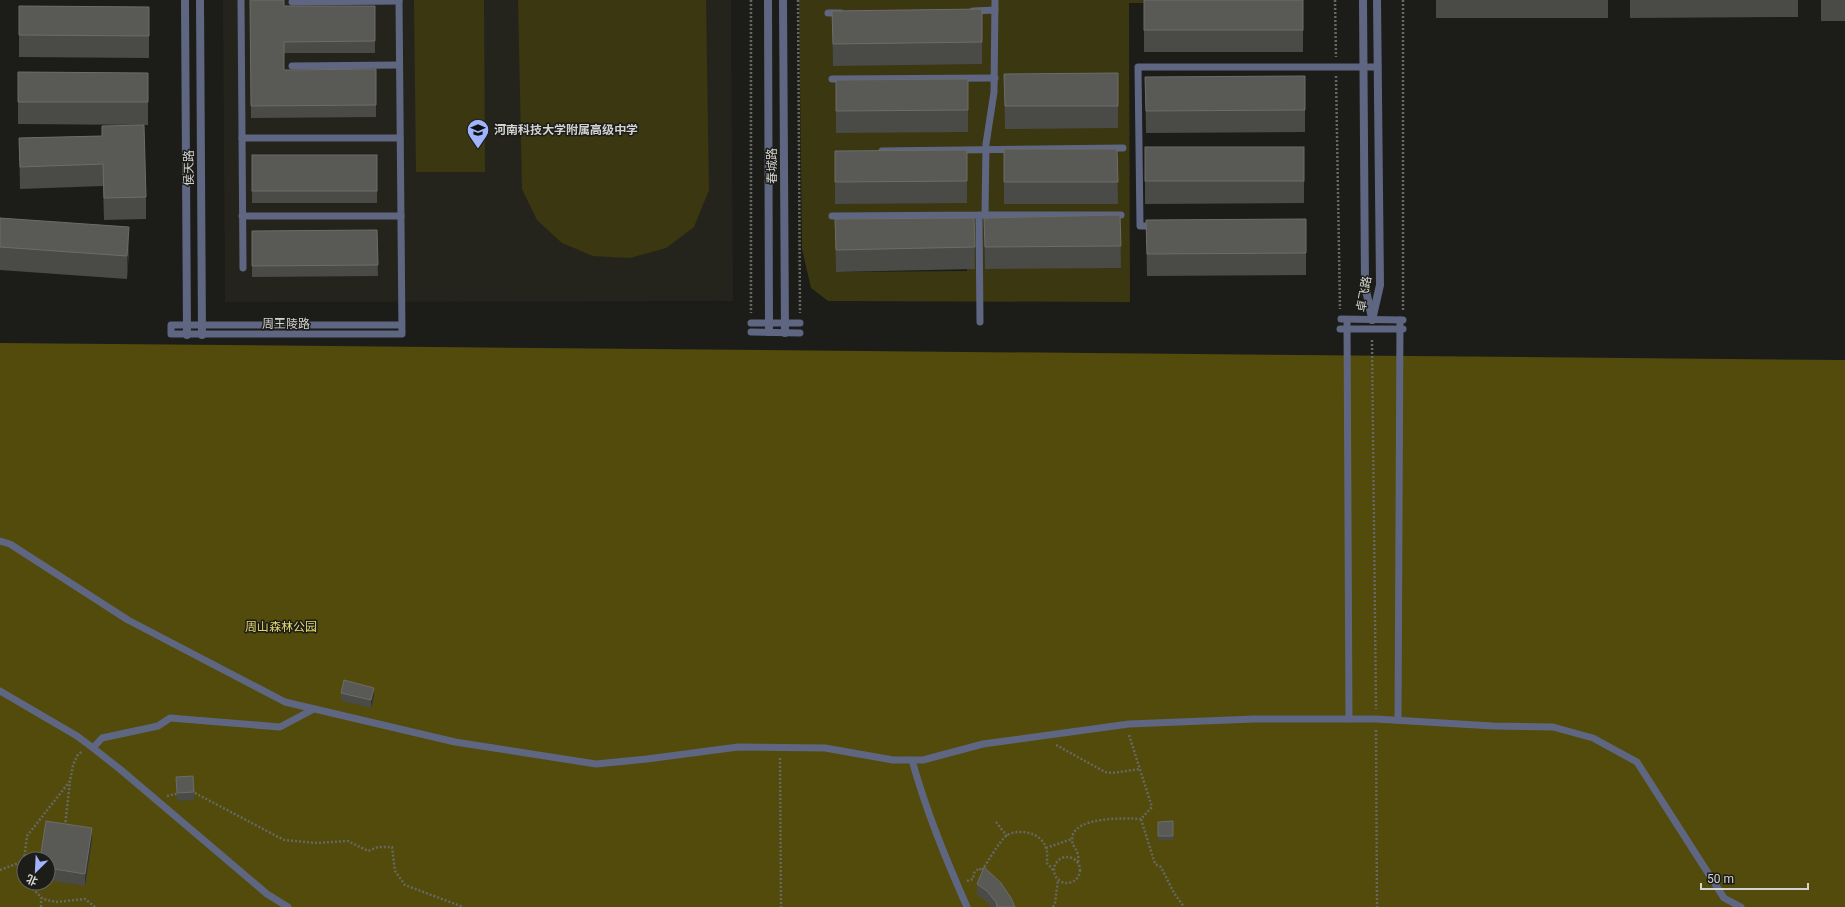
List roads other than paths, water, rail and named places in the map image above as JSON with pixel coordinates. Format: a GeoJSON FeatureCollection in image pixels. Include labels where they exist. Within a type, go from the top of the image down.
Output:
{"type":"FeatureCollection","features":[{"type":"Feature","properties":{"kind":"street","name":"侯天路"},"geometry":{"type":"LineString","coordinates":[[185,0],[187,335]]}},
{"type":"Feature","properties":{"kind":"street","name":"侯天路"},"geometry":{"type":"LineString","coordinates":[[200,0],[202,335]]}},
{"type":"Feature","properties":{"kind":"street","name":"春城路"},"geometry":{"type":"LineString","coordinates":[[768,0],[769,332]]}},
{"type":"Feature","properties":{"kind":"street","name":"春城路"},"geometry":{"type":"LineString","coordinates":[[783,0],[785,333]]}},
{"type":"Feature","properties":{"kind":"street","name":"卓飞路"},"geometry":{"type":"LineString","coordinates":[[1363,0],[1364,286],[1372,320]]}},
{"type":"Feature","properties":{"kind":"street","name":"卓飞路"},"geometry":{"type":"LineString","coordinates":[[1372,320],[1380,285],[1377,0]]}},
{"type":"Feature","properties":{"kind":"lane"},"geometry":{"type":"LineString","coordinates":[[241,0],[243,268]]}},
{"type":"Feature","properties":{"kind":"lane"},"geometry":{"type":"LineString","coordinates":[[292,2],[399,0],[402,324]]}},
{"type":"Feature","properties":{"kind":"lane"},"geometry":{"type":"LineString","coordinates":[[980,322],[982,215],[986,149],[995,78],[995,0]]}},
{"type":"Feature","properties":{"kind":"lane"},"geometry":{"type":"LineString","coordinates":[[963,11],[995,10]]}},
{"type":"Feature","properties":{"kind":"lane"},"geometry":{"type":"LineString","coordinates":[[828,13],[852,13]]}},
{"type":"Feature","properties":{"kind":"lane"},"geometry":{"type":"LineString","coordinates":[[292,66],[399,65]]}},
{"type":"Feature","properties":{"kind":"lane"},"geometry":{"type":"LineString","coordinates":[[1163,226],[1140,226],[1138,68],[1378,67]]}},
{"type":"Feature","properties":{"kind":"lane"},"geometry":{"type":"LineString","coordinates":[[832,79],[995,78]]}},
{"type":"Feature","properties":{"kind":"lane"},"geometry":{"type":"LineString","coordinates":[[242,138],[400,138]]}},
{"type":"Feature","properties":{"kind":"lane"},"geometry":{"type":"LineString","coordinates":[[870,151],[1123,148]]}},
{"type":"Feature","properties":{"kind":"lane"},"geometry":{"type":"LineString","coordinates":[[1139,156],[1147,156]]}},
{"type":"Feature","properties":{"kind":"lane"},"geometry":{"type":"LineString","coordinates":[[832,216],[1121,214]]}},
{"type":"Feature","properties":{"kind":"lane"},"geometry":{"type":"LineString","coordinates":[[242,216],[401,216]]}},
{"type":"Feature","properties":{"kind":"lane"},"geometry":{"type":"LineString","coordinates":[[1349,719],[1344,320],[1402,320],[1398,720]]}},
{"type":"Feature","properties":{"kind":"lane"},"geometry":{"type":"LineString","coordinates":[[751,323],[800,323]]}},
{"type":"Feature","properties":{"kind":"lane","name":"周王陵路"},"geometry":{"type":"LineString","coordinates":[[402,324],[402,334],[171,334],[171,325],[188,325],[402,324]]}},
{"type":"Feature","properties":{"kind":"lane"},"geometry":{"type":"LineString","coordinates":[[1343,329],[1402,329]]}},
{"type":"Feature","properties":{"kind":"lane"},"geometry":{"type":"LineString","coordinates":[[751,332],[800,333]]}},
{"type":"Feature","properties":{"kind":"lane"},"geometry":{"type":"LineString","coordinates":[[0,540],[10,544],[128,620],[286,702],[312,710],[454,742],[596,764],[647,760],[738,747],[825,748],[893,760],[923,760],[983,744],[1126,725],[1254,718],[1376,719],[1493,726],[1553,727],[1593,738],[1637,762],[1724,898],[1741,907]]}},
{"type":"Feature","properties":{"kind":"lane"},"geometry":{"type":"LineString","coordinates":[[0,691],[77,736],[121,770],[267,894],[288,907]]}},
{"type":"Feature","properties":{"kind":"lane"},"geometry":{"type":"LineString","coordinates":[[91,747],[102,738],[158,726],[170,718],[280,727],[312,710]]}},
{"type":"Feature","properties":{"kind":"lane"},"geometry":{"type":"LineString","coordinates":[[912,760],[918,784],[946,861],[967,907]]}},
{"type":"Feature","properties":{"kind":"place","name":"河南科技大学附属高级中学"},"geometry":{"type":"Point","coordinates":[478,150]}},
{"type":"Feature","properties":{"kind":"park label","name":"周山森林公园"},"geometry":{"type":"Point","coordinates":[281,627]}}]}
